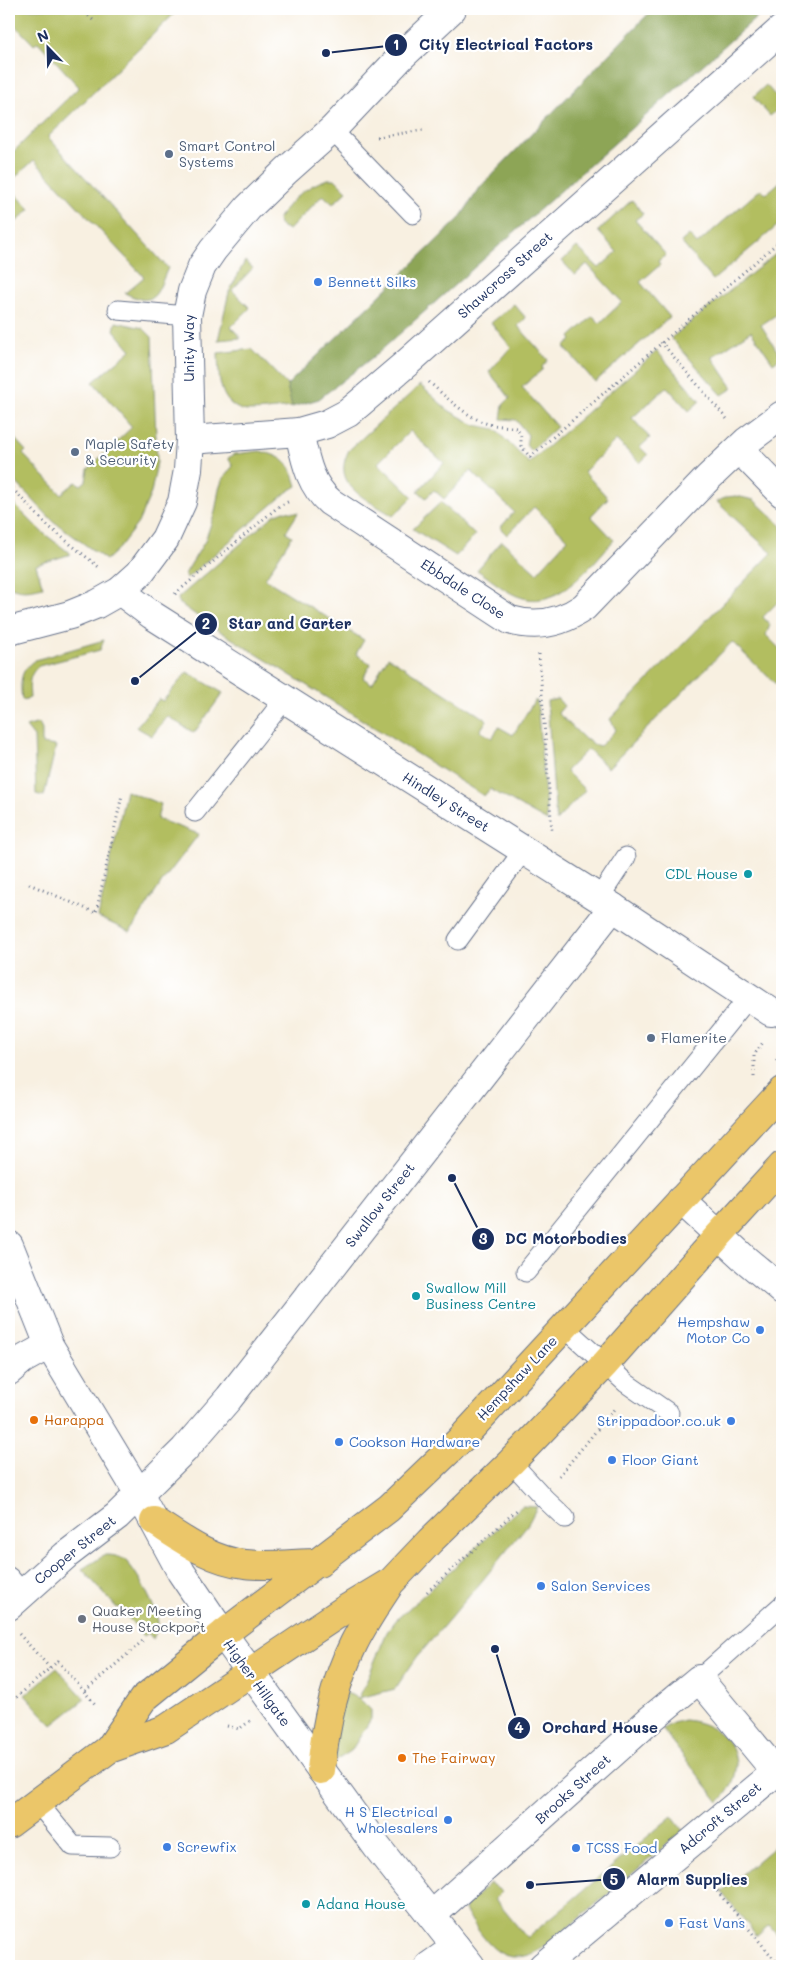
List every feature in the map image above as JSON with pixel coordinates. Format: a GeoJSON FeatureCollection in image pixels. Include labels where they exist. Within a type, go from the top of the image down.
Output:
{"type":"FeatureCollection","features":[{"type":"Feature","properties":{"kind":"main road","name":"Hempshaw Lane"},"geometry":{"type":"LineString","coordinates":[[109,1749],[143,1699],[222,1634],[319,1563],[389,1508],[460,1440],[782,1090]]}},
{"type":"Feature","properties":{"kind":"main road"},"geometry":{"type":"LineString","coordinates":[[321,1770],[325,1730],[336,1689],[353,1646],[392,1581],[430,1541],[512,1462],[605,1364],[719,1234],[782,1166]]}},
{"type":"Feature","properties":{"kind":"main road"},"geometry":{"type":"LineString","coordinates":[[154,1521],[202,1551],[224,1559],[245,1564],[319,1563]]}},
{"type":"Feature","properties":{"kind":"main road"},"geometry":{"type":"LineString","coordinates":[[9,1824],[109,1749],[166,1729],[251,1674],[344,1610],[392,1581]]}},
{"type":"Feature","properties":{"kind":"street","name":"Unity Way"},"geometry":{"type":"LineString","coordinates":[[9,631],[70,615],[97,604],[120,591],[139,574],[165,539],[182,502],[188,470],[190,440],[187,316],[192,291],[198,275],[213,250],[248,208],[332,130],[403,55],[452,9]]}},
{"type":"Feature","properties":{"kind":"street","name":"Shawcross Street"},"geometry":{"type":"LineString","coordinates":[[190,440],[299,432],[328,424],[348,413],[408,362],[782,29]]}},
{"type":"Feature","properties":{"kind":"street","name":"Ebbdale Close"},"geometry":{"type":"LineString","coordinates":[[299,432],[311,476],[323,496],[510,620],[522,623],[555,622],[570,616],[584,607],[676,511],[743,445],[782,415]]}},
{"type":"Feature","properties":{"kind":"street"},"geometry":{"type":"LineString","coordinates":[[743,445],[782,493]]}},
{"type":"Feature","properties":{"kind":"street","name":"Hindley Street"},"geometry":{"type":"LineString","coordinates":[[120,591],[152,615],[606,903],[771,1012]]}},
{"type":"Feature","properties":{"kind":"street","name":"Swallow Street"},"geometry":{"type":"LineString","coordinates":[[139,1494],[184,1450],[229,1398],[606,903]]}},
{"type":"Feature","properties":{"kind":"street"},"geometry":{"type":"LineString","coordinates":[[681,1200],[746,1260],[782,1290]]}},
{"type":"Feature","properties":{"kind":"street","name":"Higher Hillgate"},"geometry":{"type":"LineString","coordinates":[[9,1246],[49,1345],[139,1494],[181,1572],[222,1634],[377,1846],[464,1956]]}},
{"type":"Feature","properties":{"kind":"street"},"geometry":{"type":"LineString","coordinates":[[9,1371],[22,1360],[49,1345]]}},
{"type":"Feature","properties":{"kind":"street","name":"Cooper Street"},"geometry":{"type":"LineString","coordinates":[[14,1592],[117,1516],[139,1494]]}},
{"type":"Feature","properties":{"kind":"street"},"geometry":{"type":"LineString","coordinates":[[699,1678],[779,1769]]}},
{"type":"Feature","properties":{"kind":"street","name":"Brooks Street"},"geometry":{"type":"LineString","coordinates":[[432,1915],[699,1678]]}},
{"type":"Feature","properties":{"kind":"street","name":"Adcroft Street"},"geometry":{"type":"LineString","coordinates":[[543,1966],[779,1769]]}},
{"type":"Feature","properties":{"kind":"street"},"geometry":{"type":"LineString","coordinates":[[429,1966],[464,1956]]}},
{"type":"Feature","properties":{"kind":"lane"},"geometry":{"type":"LineString","coordinates":[[332,130],[413,214]]}},
{"type":"Feature","properties":{"kind":"lane"},"geometry":{"type":"LineString","coordinates":[[118,310],[187,316]]}},
{"type":"Feature","properties":{"kind":"lane"},"geometry":{"type":"LineString","coordinates":[[194,812],[285,699]]}},
{"type":"Feature","properties":{"kind":"lane"},"geometry":{"type":"LineString","coordinates":[[606,903],[626,857]]}},
{"type":"Feature","properties":{"kind":"lane"},"geometry":{"type":"LineString","coordinates":[[458,940],[534,858]]}},
{"type":"Feature","properties":{"kind":"lane"},"geometry":{"type":"LineString","coordinates":[[526,1272],[749,997]]}},
{"type":"Feature","properties":{"kind":"lane"},"geometry":{"type":"LineString","coordinates":[[564,1328],[626,1383],[669,1413]]}},
{"type":"Feature","properties":{"kind":"lane"},"geometry":{"type":"LineString","coordinates":[[512,1462],[545,1500],[565,1518]]}},
{"type":"Feature","properties":{"kind":"lane","name":"Brooks Street"},"geometry":{"type":"LineString","coordinates":[[699,1678],[782,1605]]}},
{"type":"Feature","properties":{"kind":"lane"},"geometry":{"type":"LineString","coordinates":[[37,1802],[73,1846],[110,1847]]}},
{"type":"Feature","properties":{"kind":"path"},"geometry":{"type":"LineString","coordinates":[[81,9],[94,21]]}},
{"type":"Feature","properties":{"kind":"path"},"geometry":{"type":"LineString","coordinates":[[377,137],[424,130]]}},
{"type":"Feature","properties":{"kind":"path"},"geometry":{"type":"LineString","coordinates":[[428,381],[449,400],[474,417],[489,424],[516,428],[521,435],[521,446],[530,457],[782,239]]}},
{"type":"Feature","properties":{"kind":"path"},"geometry":{"type":"LineString","coordinates":[[661,342],[743,445]]}},
{"type":"Feature","properties":{"kind":"path"},"geometry":{"type":"LineString","coordinates":[[9,485],[48,526],[102,569],[120,591]]}},
{"type":"Feature","properties":{"kind":"path"},"geometry":{"type":"LineString","coordinates":[[168,599],[279,506],[293,500]]}},
{"type":"Feature","properties":{"kind":"path"},"geometry":{"type":"LineString","coordinates":[[534,858],[554,847],[539,651]]}},
{"type":"Feature","properties":{"kind":"path"},"geometry":{"type":"LineString","coordinates":[[29,884],[96,913],[122,795]]}},
{"type":"Feature","properties":{"kind":"path"},"geometry":{"type":"LineString","coordinates":[[755,1085],[754,1055],[781,1018],[771,1012]]}},
{"type":"Feature","properties":{"kind":"path"},"geometry":{"type":"LineString","coordinates":[[556,1479],[616,1407]]}},
{"type":"Feature","properties":{"kind":"path"},"geometry":{"type":"LineString","coordinates":[[421,1597],[522,1506]]}},
{"type":"Feature","properties":{"kind":"path"},"geometry":{"type":"LineString","coordinates":[[17,1631],[50,1668]]}},
{"type":"Feature","properties":{"kind":"path"},"geometry":{"type":"LineString","coordinates":[[85,1691],[145,1639]]}},
{"type":"Feature","properties":{"kind":"path"},"geometry":{"type":"LineString","coordinates":[[9,1704],[58,1661],[95,1704]]}},
{"type":"Feature","properties":{"kind":"path"},"geometry":{"type":"LineString","coordinates":[[717,1891],[780,1966]]}},
{"type":"Feature","properties":{"kind":"green space"},"geometry":{"type":"Polygon","coordinates":[[[9,9],[179,9],[48,137],[168,268],[158,290],[150,299],[144,300],[125,293],[144,277],[34,160],[9,183],[9,156],[79,87],[38,42],[34,45],[9,19],[12,14],[9,9]]]}},
{"type":"Feature","properties":{"kind":"green space"},"geometry":{"type":"Polygon","coordinates":[[[653,9],[766,9],[378,353],[319,399],[292,407],[287,385],[459,219],[481,186],[653,9]]]}},
{"type":"Feature","properties":{"kind":"green space"},"geometry":{"type":"Polygon","coordinates":[[[766,85],[780,101],[782,100],[782,108],[770,116],[753,97],[766,85]]]}},
{"type":"Feature","properties":{"kind":"green space"},"geometry":{"type":"Polygon","coordinates":[[[328,179],[335,179],[347,191],[333,204],[323,195],[289,230],[279,225],[278,219],[293,200],[312,186],[328,179]]]}},
{"type":"Feature","properties":{"kind":"green space"},"geometry":{"type":"Polygon","coordinates":[[[782,180],[782,222],[713,280],[681,242],[689,235],[697,244],[761,189],[766,194],[782,180]]]}},
{"type":"Feature","properties":{"kind":"green space"},"geometry":{"type":"Polygon","coordinates":[[[9,187],[30,209],[16,222],[9,214],[9,209],[12,205],[9,201],[9,187]]]}},
{"type":"Feature","properties":{"kind":"green space"},"geometry":{"type":"Polygon","coordinates":[[[632,200],[643,214],[635,220],[666,255],[658,261],[660,265],[640,282],[670,317],[595,382],[564,347],[572,340],[570,337],[593,316],[600,323],[622,302],[587,264],[575,275],[562,261],[577,247],[599,268],[617,252],[598,231],[632,200]]]}},
{"type":"Feature","properties":{"kind":"green space"},"geometry":{"type":"Polygon","coordinates":[[[782,249],[782,311],[761,325],[781,357],[773,363],[751,331],[712,357],[733,388],[722,395],[671,338],[782,249]]]}},
{"type":"Feature","properties":{"kind":"green space"},"geometry":{"type":"Polygon","coordinates":[[[245,261],[253,268],[232,290],[250,308],[231,327],[241,338],[218,340],[229,292],[245,261]]]}},
{"type":"Feature","properties":{"kind":"green space"},"geometry":{"type":"Polygon","coordinates":[[[514,304],[526,318],[518,326],[548,360],[542,367],[543,369],[522,387],[557,427],[531,451],[526,445],[528,435],[516,420],[501,419],[503,405],[510,398],[489,372],[511,347],[491,323],[514,304]]]}},
{"type":"Feature","properties":{"kind":"green space"},"geometry":{"type":"Polygon","coordinates":[[[116,322],[143,328],[152,337],[157,462],[151,493],[138,523],[119,548],[106,560],[53,521],[9,475],[9,432],[26,451],[23,454],[61,494],[76,482],[81,485],[86,481],[88,469],[132,427],[93,382],[131,350],[114,330],[116,322]]]}},
{"type":"Feature","properties":{"kind":"green space"},"geometry":{"type":"Polygon","coordinates":[[[252,349],[287,385],[292,407],[246,411],[228,401],[219,378],[218,353],[252,349]]]}},
{"type":"Feature","properties":{"kind":"green space"},"geometry":{"type":"Polygon","coordinates":[[[657,351],[700,401],[689,411],[667,387],[632,418],[650,438],[640,447],[648,455],[640,463],[616,440],[584,472],[608,498],[591,516],[614,540],[574,582],[563,591],[550,597],[537,600],[517,596],[505,590],[477,570],[502,541],[537,573],[568,539],[534,507],[507,535],[500,528],[514,512],[471,471],[444,499],[434,490],[426,498],[418,491],[444,463],[410,431],[378,463],[413,497],[393,516],[354,490],[344,473],[344,462],[349,450],[420,385],[448,410],[475,425],[495,429],[529,463],[657,351]]]}},
{"type":"Feature","properties":{"kind":"green space"},"geometry":{"type":"Polygon","coordinates":[[[260,451],[280,458],[285,462],[292,471],[297,486],[287,492],[187,578],[185,574],[205,541],[215,512],[223,478],[233,466],[228,458],[235,454],[260,451]]]}},
{"type":"Feature","properties":{"kind":"green space"},"geometry":{"type":"Polygon","coordinates":[[[736,496],[754,500],[782,526],[782,598],[763,617],[770,625],[766,635],[782,651],[782,690],[732,642],[608,768],[588,749],[566,771],[585,790],[556,821],[547,701],[558,699],[564,706],[558,713],[592,744],[600,746],[616,730],[610,719],[772,553],[717,502],[726,497],[736,496]]]}},
{"type":"Feature","properties":{"kind":"green space"},"geometry":{"type":"Polygon","coordinates":[[[9,499],[42,532],[71,554],[36,565],[43,587],[26,590],[9,586],[9,499]]]}},
{"type":"Feature","properties":{"kind":"green space"},"geometry":{"type":"Polygon","coordinates":[[[441,502],[475,535],[456,556],[413,529],[441,502]]]}},
{"type":"Feature","properties":{"kind":"green space"},"geometry":{"type":"Polygon","coordinates":[[[284,511],[298,513],[286,532],[292,536],[265,579],[364,640],[356,654],[371,664],[363,678],[372,684],[388,657],[487,720],[480,731],[492,738],[499,727],[513,735],[534,701],[537,701],[547,821],[490,789],[484,796],[210,625],[179,603],[178,598],[274,515],[284,511]]]}},
{"type":"Feature","properties":{"kind":"green space"},"geometry":{"type":"Polygon","coordinates":[[[104,640],[100,650],[39,666],[35,669],[30,680],[30,698],[22,700],[21,683],[23,673],[35,660],[104,640]]]}},
{"type":"Feature","properties":{"kind":"green space"},"geometry":{"type":"Polygon","coordinates":[[[187,672],[223,693],[194,733],[167,716],[152,736],[136,727],[159,699],[163,701],[187,672]]]}},
{"type":"Feature","properties":{"kind":"green space"},"geometry":{"type":"Polygon","coordinates":[[[39,723],[42,730],[42,744],[56,746],[44,796],[36,794],[34,737],[26,727],[39,723]]]}},
{"type":"Feature","properties":{"kind":"green space"},"geometry":{"type":"Polygon","coordinates":[[[126,791],[161,804],[157,819],[199,834],[162,882],[130,932],[98,917],[126,791]]]}},
{"type":"Feature","properties":{"kind":"green space"},"geometry":{"type":"Polygon","coordinates":[[[522,1506],[537,1507],[528,1524],[417,1657],[395,1689],[359,1698],[387,1632],[397,1619],[522,1506]]]}},
{"type":"Feature","properties":{"kind":"green space"},"geometry":{"type":"Polygon","coordinates":[[[105,1555],[117,1556],[125,1560],[141,1582],[157,1618],[157,1630],[153,1639],[148,1633],[144,1636],[82,1569],[105,1555]]]}},
{"type":"Feature","properties":{"kind":"green space"},"geometry":{"type":"Polygon","coordinates":[[[57,1668],[85,1699],[52,1725],[25,1695],[57,1668]]]}},
{"type":"Feature","properties":{"kind":"green space"},"geometry":{"type":"Polygon","coordinates":[[[336,1689],[359,1698],[371,1710],[371,1719],[351,1751],[321,1770],[336,1689]]]}},
{"type":"Feature","properties":{"kind":"green space"},"geometry":{"type":"Polygon","coordinates":[[[684,1720],[700,1723],[714,1729],[725,1738],[732,1749],[736,1761],[735,1775],[730,1788],[719,1802],[662,1729],[684,1720]]]}},
{"type":"Feature","properties":{"kind":"green space"},"geometry":{"type":"Polygon","coordinates":[[[672,1816],[683,1831],[546,1946],[531,1954],[519,1957],[508,1956],[499,1952],[483,1936],[467,1914],[465,1909],[467,1905],[490,1883],[502,1892],[495,1899],[527,1938],[672,1816]]]}},
{"type":"Feature","properties":{"kind":"green space"},"geometry":{"type":"Polygon","coordinates":[[[782,1840],[782,1930],[777,1934],[769,1925],[757,1936],[721,1892],[782,1840]]]}},
{"type":"Feature","properties":{"kind":"place","name":"City Electrical Factors"},"geometry":{"type":"Point","coordinates":[326,53]}},
{"type":"Feature","properties":{"kind":"place","name":"Smart Control Systems"},"geometry":{"type":"Point","coordinates":[169,154]}},
{"type":"Feature","properties":{"kind":"place","name":"Bennett Silks"},"geometry":{"type":"Point","coordinates":[318,282]}},
{"type":"Feature","properties":{"kind":"place","name":"Maple Safety & Security"},"geometry":{"type":"Point","coordinates":[75,452]}},
{"type":"Feature","properties":{"kind":"place","name":"Star and Garter"},"geometry":{"type":"Point","coordinates":[135,681]}},
{"type":"Feature","properties":{"kind":"place","name":"CDL House"},"geometry":{"type":"Point","coordinates":[748,874]}},
{"type":"Feature","properties":{"kind":"place","name":"Flamerite"},"geometry":{"type":"Point","coordinates":[651,1038]}},
{"type":"Feature","properties":{"kind":"place","name":"DC Motorbodies"},"geometry":{"type":"Point","coordinates":[452,1178]}},
{"type":"Feature","properties":{"kind":"place","name":"Swallow Mill Business Centre"},"geometry":{"type":"Point","coordinates":[416,1296]}},
{"type":"Feature","properties":{"kind":"place","name":"Hempshaw Motor Co"},"geometry":{"type":"Point","coordinates":[760,1330]}},
{"type":"Feature","properties":{"kind":"place","name":"Harappa"},"geometry":{"type":"Point","coordinates":[34,1420]}},
{"type":"Feature","properties":{"kind":"place","name":"Strippadoor.co.uk"},"geometry":{"type":"Point","coordinates":[731,1421]}},
{"type":"Feature","properties":{"kind":"place","name":"Cookson Hardware"},"geometry":{"type":"Point","coordinates":[339,1442]}},
{"type":"Feature","properties":{"kind":"place","name":"Floor Giant"},"geometry":{"type":"Point","coordinates":[612,1460]}},
{"type":"Feature","properties":{"kind":"place","name":"Salon Services"},"geometry":{"type":"Point","coordinates":[541,1586]}},
{"type":"Feature","properties":{"kind":"place","name":"Quaker Meeting House Stockport"},"geometry":{"type":"Point","coordinates":[82,1619]}},
{"type":"Feature","properties":{"kind":"place","name":"Orchard House"},"geometry":{"type":"Point","coordinates":[495,1649]}},
{"type":"Feature","properties":{"kind":"place","name":"The Fairway"},"geometry":{"type":"Point","coordinates":[402,1758]}},
{"type":"Feature","properties":{"kind":"place","name":"H S Electrical Wholesalers"},"geometry":{"type":"Point","coordinates":[448,1820]}},
{"type":"Feature","properties":{"kind":"place","name":"Screwfix"},"geometry":{"type":"Point","coordinates":[167,1847]}},
{"type":"Feature","properties":{"kind":"place","name":"TCSS Food"},"geometry":{"type":"Point","coordinates":[576,1848]}},
{"type":"Feature","properties":{"kind":"place","name":"Alarm Supplies"},"geometry":{"type":"Point","coordinates":[530,1885]}},
{"type":"Feature","properties":{"kind":"place","name":"Adana House"},"geometry":{"type":"Point","coordinates":[306,1904]}},
{"type":"Feature","properties":{"kind":"place","name":"Fast Vans"},"geometry":{"type":"Point","coordinates":[669,1923]}}]}
